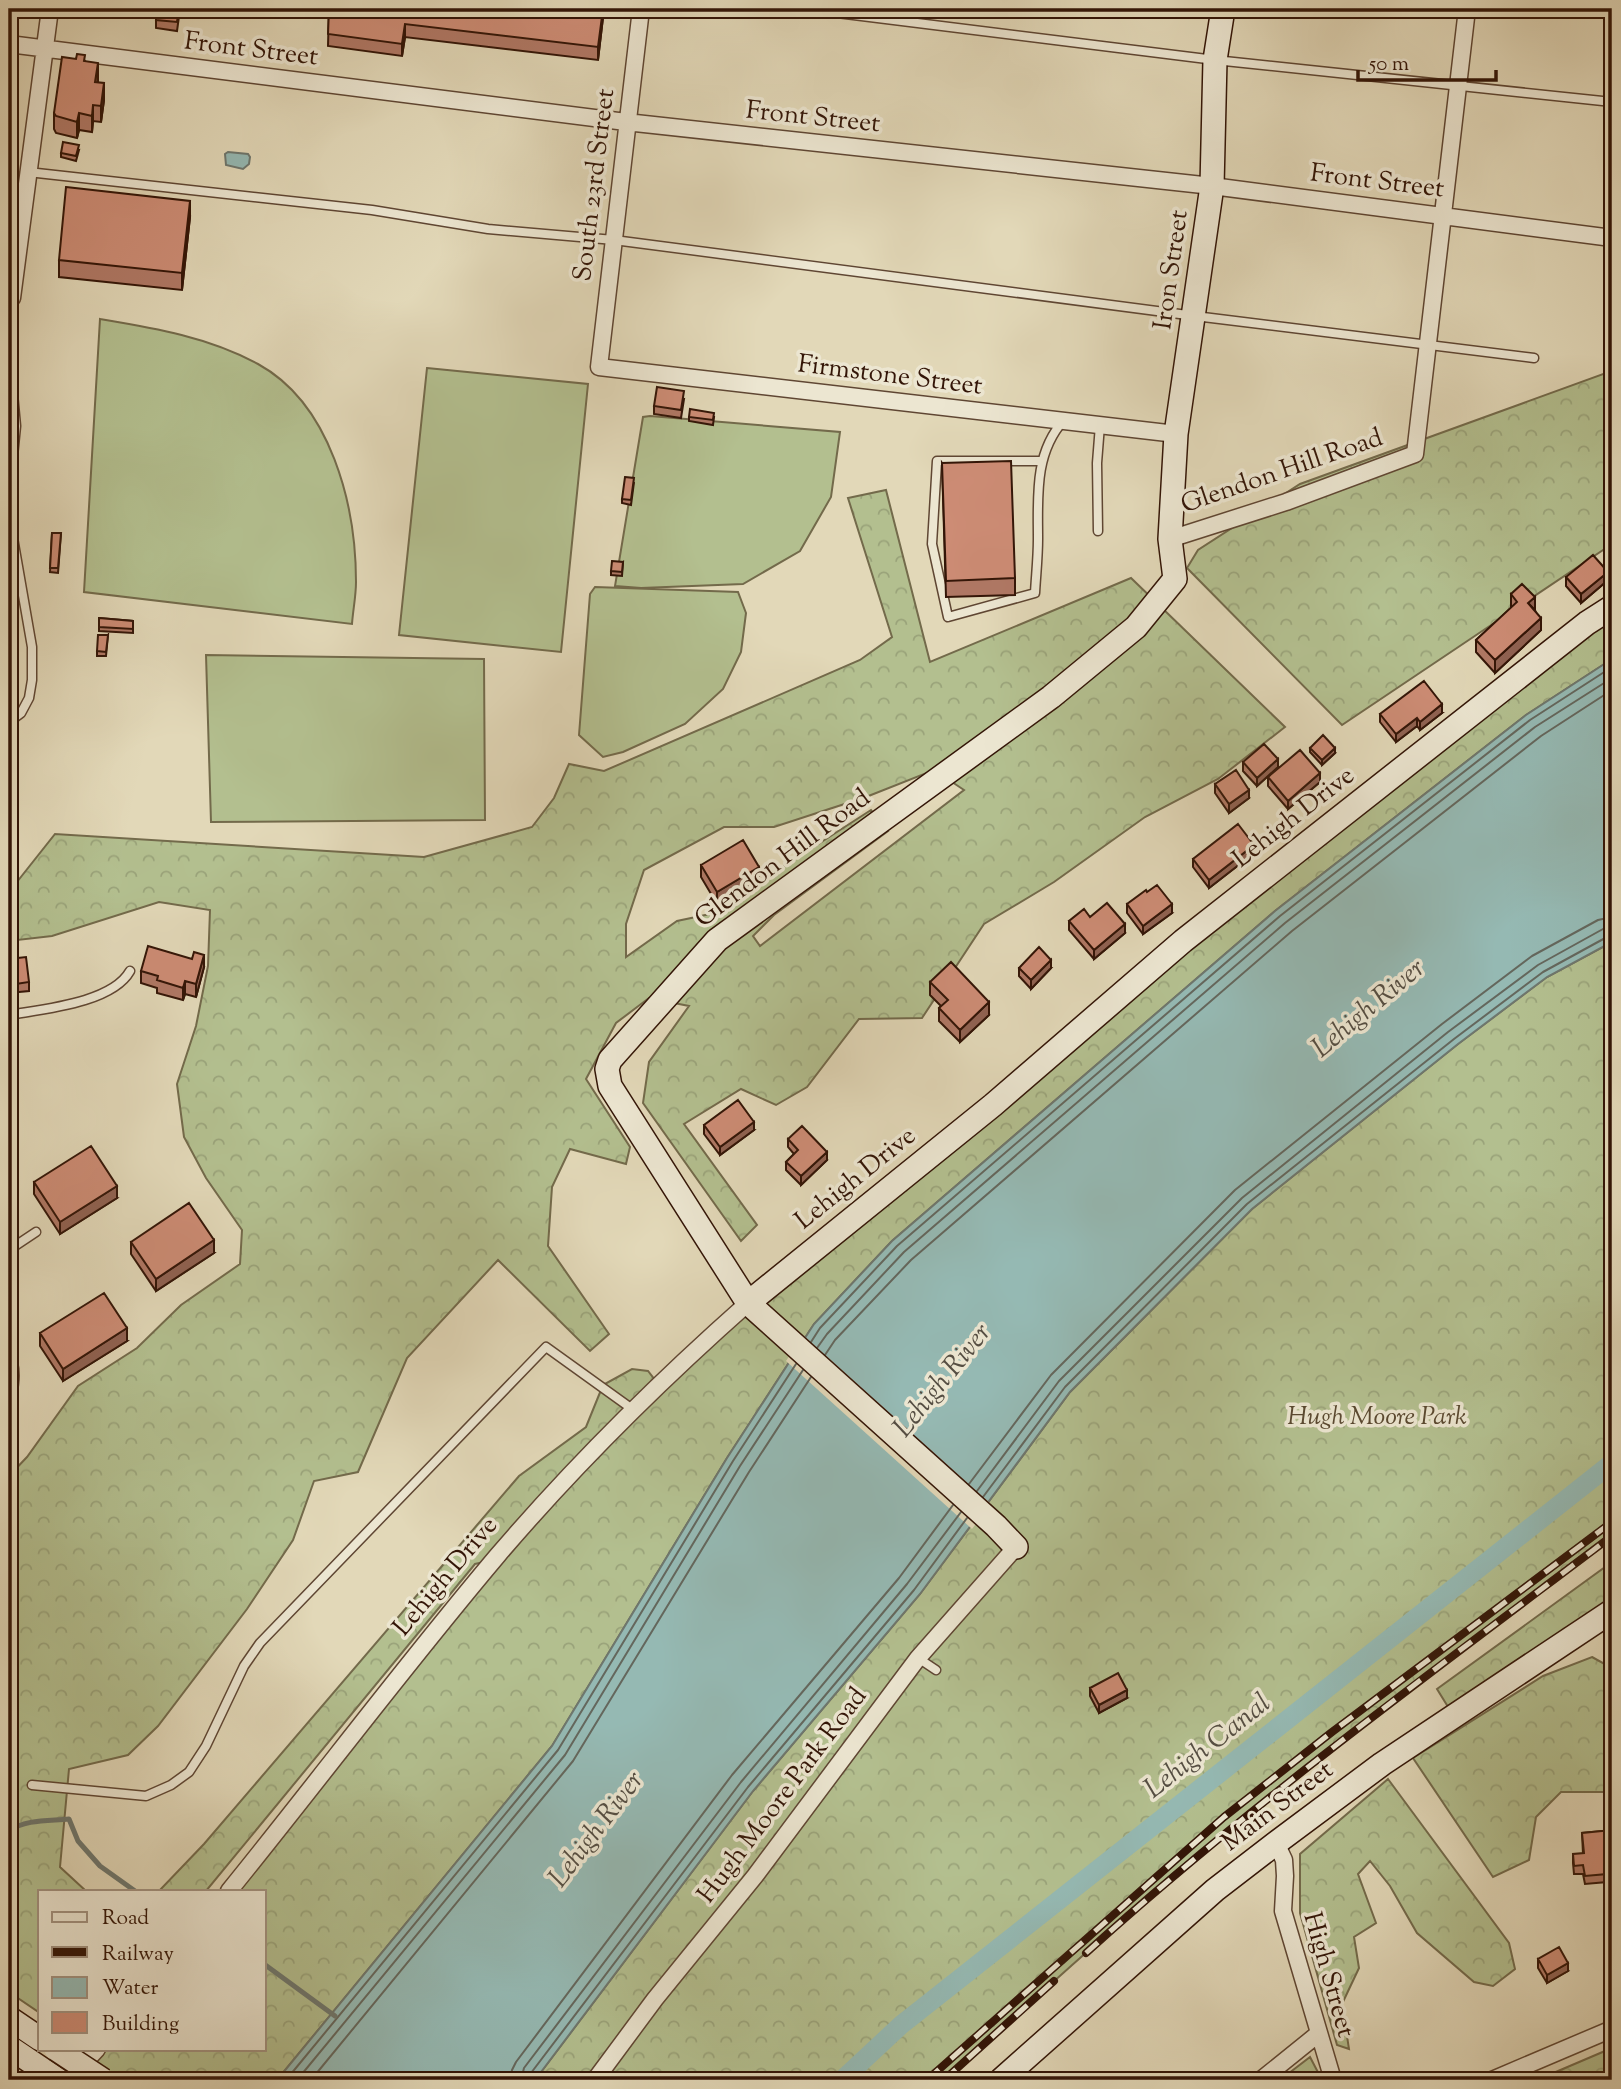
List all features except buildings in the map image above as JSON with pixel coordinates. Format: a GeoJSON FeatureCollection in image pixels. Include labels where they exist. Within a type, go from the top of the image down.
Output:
{"type":"FeatureCollection","features":[{"type":"Feature","properties":{"kind":"street"},"geometry":{"type":"LineString","coordinates":[[10,298],[50,9]]}},
{"type":"Feature","properties":{"kind":"street","name":"South 23rd Street"},"geometry":{"type":"LineString","coordinates":[[599,368],[641,9]]}},
{"type":"Feature","properties":{"kind":"street","name":"Iron Street"},"geometry":{"type":"LineString","coordinates":[[1170,539],[1176,433],[1212,186],[1215,60],[1223,9]]}},
{"type":"Feature","properties":{"kind":"street"},"geometry":{"type":"LineString","coordinates":[[1427,346],[1467,9]]}},
{"type":"Feature","properties":{"kind":"street","name":"Front Street"},"geometry":{"type":"LineString","coordinates":[[9,44],[626,122],[1212,186],[1612,239]]}},
{"type":"Feature","properties":{"kind":"street","name":"Glendon Hill Road"},"geometry":{"type":"LineString","coordinates":[[1016,1547],[748,1303],[610,1086],[607,1069],[610,1060],[717,940],[1051,696],[1136,627],[1174,579],[1170,539],[1286,502],[1415,454],[1427,346]]}},
{"type":"Feature","properties":{"kind":"street","name":"Firmstone Street"},"geometry":{"type":"LineString","coordinates":[[599,368],[1176,433]]}},
{"type":"Feature","properties":{"kind":"street","name":"Lehigh Drive"},"geometry":{"type":"LineString","coordinates":[[230,1890],[499,1555],[579,1466],[748,1303],[993,1105],[1182,941],[1587,623],[1612,607]]}},
{"type":"Feature","properties":{"kind":"street","name":"Hugh Moore Park Road"},"geometry":{"type":"LineString","coordinates":[[596,2080],[655,1999],[755,1876],[918,1658],[1016,1547]]}},
{"type":"Feature","properties":{"kind":"street","name":"Main Street"},"geometry":{"type":"LineString","coordinates":[[1001,2080],[1215,1890],[1276,1843],[1382,1764],[1612,1611]]}},
{"type":"Feature","properties":{"kind":"street","name":"High Street"},"geometry":{"type":"LineString","coordinates":[[1276,1843],[1285,1868],[1283,1911],[1333,2080]]}},
{"type":"Feature","properties":{"kind":"street"},"geometry":{"type":"LineString","coordinates":[[9,2018],[38,2038]]}},
{"type":"Feature","properties":{"kind":"street"},"geometry":{"type":"LineString","coordinates":[[1492,2080],[1612,2029]]}},
{"type":"Feature","properties":{"kind":"street"},"geometry":{"type":"LineString","coordinates":[[1261,2080],[1318,2034]]}},
{"type":"Feature","properties":{"kind":"street"},"geometry":{"type":"LineString","coordinates":[[9,2047],[58,2080]]}},
{"type":"Feature","properties":{"kind":"street"},"geometry":{"type":"LineString","coordinates":[[57,2050],[103,2080]]}},
{"type":"Feature","properties":{"kind":"street"},"geometry":{"type":"LineString","coordinates":[[68,2080],[96,2050]]}},
{"type":"Feature","properties":{"kind":"lane"},"geometry":{"type":"LineString","coordinates":[[805,9],[1215,60],[1612,102]]}},
{"type":"Feature","properties":{"kind":"lane"},"geometry":{"type":"LineString","coordinates":[[28,172],[372,210],[488,229],[614,240],[1534,358]]}},
{"type":"Feature","properties":{"kind":"lane"},"geometry":{"type":"LineString","coordinates":[[9,325],[10,298]]}},
{"type":"Feature","properties":{"kind":"lane"},"geometry":{"type":"LineString","coordinates":[[9,351],[16,426],[9,496]]}},
{"type":"Feature","properties":{"kind":"lane"},"geometry":{"type":"LineString","coordinates":[[1042,461],[937,460],[932,544],[948,617],[1035,593],[1042,461],[1055,430],[1064,421]]}},
{"type":"Feature","properties":{"kind":"lane"},"geometry":{"type":"LineString","coordinates":[[1098,531],[1097,463],[1100,425]]}},
{"type":"Feature","properties":{"kind":"lane"},"geometry":{"type":"LineString","coordinates":[[9,515],[32,647],[32,680],[29,698],[21,713],[9,722]]}},
{"type":"Feature","properties":{"kind":"lane"},"geometry":{"type":"LineString","coordinates":[[9,1015],[102,995],[125,980],[130,971]]}},
{"type":"Feature","properties":{"kind":"lane"},"geometry":{"type":"LineString","coordinates":[[9,1250],[36,1232]]}},
{"type":"Feature","properties":{"kind":"lane"},"geometry":{"type":"LineString","coordinates":[[32,1785],[146,1796],[171,1785],[189,1772],[206,1746],[244,1666],[260,1643],[546,1347],[635,1410]]}},
{"type":"Feature","properties":{"kind":"lane"},"geometry":{"type":"LineString","coordinates":[[9,1351],[13,1359],[15,1381],[9,1408]]}},
{"type":"Feature","properties":{"kind":"lane"},"geometry":{"type":"LineString","coordinates":[[918,1658],[936,1670]]}},
{"type":"Feature","properties":{"kind":"green space"},"geometry":{"type":"Polygon","coordinates":[[[100,319],[181,335],[220,347],[258,364],[283,382],[304,404],[321,430],[334,459],[351,521],[356,587],[352,624],[84,592],[100,319]]]}},
{"type":"Feature","properties":{"kind":"green space"},"geometry":{"type":"Polygon","coordinates":[[[427,368],[588,384],[561,652],[399,635],[427,368]]]}},
{"type":"Feature","properties":{"kind":"green space"},"geometry":{"type":"Polygon","coordinates":[[[1612,368],[1612,544],[1342,725],[1187,568],[1198,550],[1300,484],[1609,372],[1612,368]]]}},
{"type":"Feature","properties":{"kind":"green space"},"geometry":{"type":"Polygon","coordinates":[[[643,417],[840,432],[831,497],[800,551],[743,584],[641,588],[615,586],[643,417]]]}},
{"type":"Feature","properties":{"kind":"green space"},"geometry":{"type":"Polygon","coordinates":[[[886,490],[930,662],[1131,578],[1285,727],[1218,779],[1145,817],[1054,882],[984,924],[922,1018],[859,1019],[807,1087],[776,1105],[741,1089],[684,1124],[757,1225],[741,1241],[643,1103],[649,1062],[689,1006],[649,998],[616,1023],[586,1079],[630,1147],[626,1164],[570,1149],[552,1187],[548,1246],[609,1334],[590,1351],[498,1260],[407,1358],[358,1472],[314,1481],[293,1540],[247,1609],[158,1726],[128,1755],[69,1769],[60,1867],[85,1890],[38,1890],[38,2012],[9,1992],[9,1476],[27,1457],[78,1386],[137,1348],[181,1305],[240,1264],[242,1230],[206,1178],[184,1137],[177,1084],[196,1026],[208,966],[210,910],[159,902],[52,936],[9,941],[9,892],[55,834],[424,857],[532,827],[554,798],[569,764],[604,771],[860,660],[892,637],[848,498],[886,490]],[[934,770],[866,797],[774,827],[724,827],[644,870],[626,924],[626,957],[677,921],[710,914],[871,810],[888,831],[774,915],[753,936],[760,946],[964,790],[934,770]]]}},
{"type":"Feature","properties":{"kind":"green space"},"geometry":{"type":"Polygon","coordinates":[[[595,587],[738,592],[746,613],[741,652],[723,689],[685,724],[623,752],[603,757],[579,735],[590,594],[595,587]]]}},
{"type":"Feature","properties":{"kind":"green space"},"geometry":{"type":"Polygon","coordinates":[[[1612,607],[1612,659],[1526,715],[1275,911],[892,1241],[814,1324],[727,1458],[552,1746],[277,2080],[68,2080],[96,2050],[266,2050],[266,1890],[230,1890],[493,1560],[475,1564],[207,1890],[160,1890],[204,1844],[519,1476],[586,1427],[603,1385],[632,1369],[648,1371],[659,1385],[736,1314],[1612,607]]]}},
{"type":"Feature","properties":{"kind":"green space"},"geometry":{"type":"Polygon","coordinates":[[[206,655],[484,659],[485,820],[211,822],[206,655]]]}},
{"type":"Feature","properties":{"kind":"green space","name":"Hugh Moore Park"},"geometry":{"type":"Polygon","coordinates":[[[1612,942],[1612,1536],[1380,1711],[1243,1819],[1129,1915],[944,2080],[535,2080],[753,1791],[920,1594],[1070,1392],[1252,1209],[1458,1044],[1547,977],[1612,942]]]}},
{"type":"Feature","properties":{"kind":"green space"},"geometry":{"type":"Polygon","coordinates":[[[1612,1562],[1612,1599],[1450,1710],[1437,1689],[1612,1562]]]}},
{"type":"Feature","properties":{"kind":"green space"},"geometry":{"type":"Polygon","coordinates":[[[1592,1657],[1612,1668],[1612,1792],[1561,1792],[1536,1817],[1529,1860],[1493,1877],[1413,1758],[1543,1676],[1592,1657]]]}},
{"type":"Feature","properties":{"kind":"green space"},"geometry":{"type":"Polygon","coordinates":[[[1388,1779],[1509,1943],[1515,1969],[1493,1986],[1474,1982],[1417,1933],[1390,1886],[1370,1861],[1358,1874],[1376,1923],[1354,1937],[1359,1968],[1342,2004],[1349,2049],[1337,2045],[1300,1913],[1300,1854],[1388,1779]]]}},
{"type":"Feature","properties":{"kind":"green space"},"geometry":{"type":"Polygon","coordinates":[[[1605,2051],[1612,2080],[1537,2080],[1605,2051]]]}},
{"type":"Feature","properties":{"kind":"green space"},"geometry":{"type":"Polygon","coordinates":[[[1310,2057],[1322,2080],[1280,2080],[1310,2057]]]}},
{"type":"Feature","properties":{"kind":"water"},"geometry":{"type":"Polygon","coordinates":[[[225,154],[248,154],[249,164],[243,169],[226,165],[225,154]]]}},
{"type":"Feature","properties":{"kind":"water","name":"Lehigh River"},"geometry":{"type":"Polygon","coordinates":[[[1612,659],[1612,942],[1547,977],[1458,1044],[1252,1209],[1070,1392],[920,1594],[753,1791],[535,2080],[277,2080],[552,1746],[727,1458],[814,1324],[892,1241],[1275,911],[1526,715],[1612,659]]]}},
{"type":"Feature","properties":{"kind":"pier"},"geometry":{"type":"Polygon","coordinates":[[[803,1335],[991,1504],[972,1529],[786,1361],[803,1335]]]}},
{"type":"Feature","properties":{"kind":"waterway","name":"Lehigh Canal"},"geometry":{"type":"LineString","coordinates":[[842,2080],[901,2025],[1612,1463]]}},
{"type":"Feature","properties":{"kind":"waterway"},"geometry":{"type":"LineString","coordinates":[[9,1831],[30,1822],[69,1819],[78,1841],[100,1866],[134,1890]]}},
{"type":"Feature","properties":{"kind":"waterway"},"geometry":{"type":"LineString","coordinates":[[266,1965],[335,2016]]}},
{"type":"Feature","properties":{"kind":"railway"},"geometry":{"type":"LineString","coordinates":[[927,2080],[1224,1817],[1332,1732],[1612,1522]]}},
{"type":"Feature","properties":{"kind":"railway"},"geometry":{"type":"LineString","coordinates":[[1086,1953],[1278,1791],[1612,1536]]}},
{"type":"Feature","properties":{"kind":"railway"},"geometry":{"type":"LineString","coordinates":[[944,2080],[1054,1981]]}}]}
